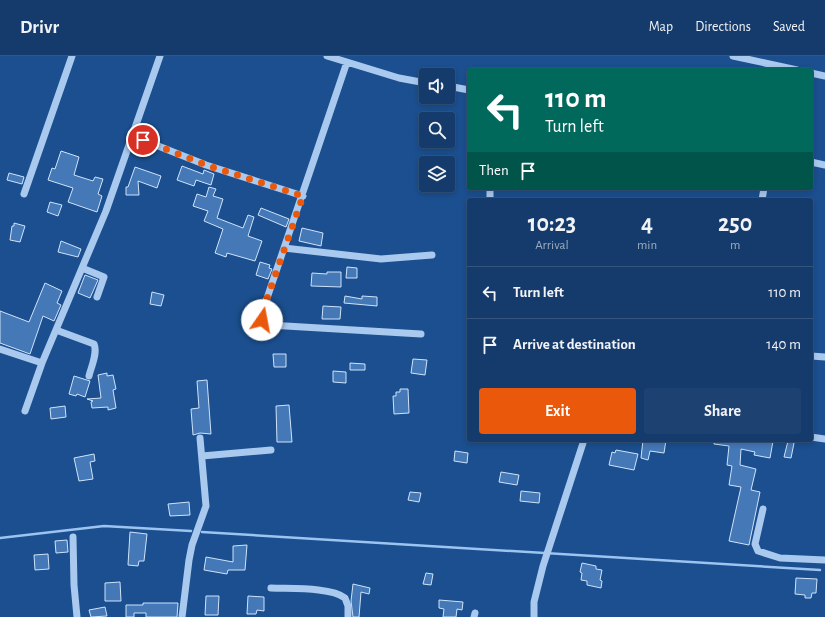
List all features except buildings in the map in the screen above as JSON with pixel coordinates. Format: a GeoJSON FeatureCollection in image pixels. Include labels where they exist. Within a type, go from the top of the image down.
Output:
{"type":"FeatureCollection","features":[{"type":"Feature","properties":{"kind":"street"},"geometry":{"type":"LineString","coordinates":[[24,194],[72,56]]}},
{"type":"Feature","properties":{"kind":"street"},"geometry":{"type":"LineString","coordinates":[[24,411],[42,363],[106,210],[160,56]]}},
{"type":"Feature","properties":{"kind":"street"},"geometry":{"type":"LineString","coordinates":[[327,56],[399,78],[419,82]]}},
{"type":"Feature","properties":{"kind":"street"},"geometry":{"type":"LineString","coordinates":[[733,56],[788,68]]}},
{"type":"Feature","properties":{"kind":"street"},"geometry":{"type":"LineString","coordinates":[[347,62],[318,144],[303,196],[263,310],[262,320],[269,324],[420,334]]}},
{"type":"Feature","properties":{"kind":"street"},"geometry":{"type":"LineString","coordinates":[[813,73],[825,76]]}},
{"type":"Feature","properties":{"kind":"street"},"geometry":{"type":"LineString","coordinates":[[455,87],[467,90]]}},
{"type":"Feature","properties":{"kind":"street"},"geometry":{"type":"LineString","coordinates":[[133,136],[206,165],[303,196]]}},
{"type":"Feature","properties":{"kind":"street"},"geometry":{"type":"LineString","coordinates":[[813,162],[825,165]]}},
{"type":"Feature","properties":{"kind":"street"},"geometry":{"type":"LineString","coordinates":[[284,248],[381,259],[432,255]]}},
{"type":"Feature","properties":{"kind":"street"},"geometry":{"type":"LineString","coordinates":[[82,268],[104,278],[97,297]]}},
{"type":"Feature","properties":{"kind":"street"},"geometry":{"type":"LineString","coordinates":[[56,330],[94,344],[96,349],[95,356],[89,376]]}},
{"type":"Feature","properties":{"kind":"street"},"geometry":{"type":"LineString","coordinates":[[0,349],[42,363]]}},
{"type":"Feature","properties":{"kind":"street"},"geometry":{"type":"LineString","coordinates":[[813,356],[825,357]]}},
{"type":"Feature","properties":{"kind":"street"},"geometry":{"type":"LineString","coordinates":[[813,437],[825,439]]}},
{"type":"Feature","properties":{"kind":"street"},"geometry":{"type":"LineString","coordinates":[[182,617],[189,560],[206,506],[200,438]]}},
{"type":"Feature","properties":{"kind":"street"},"geometry":{"type":"LineString","coordinates":[[534,617],[534,602],[545,561],[583,443]]}},
{"type":"Feature","properties":{"kind":"street"},"geometry":{"type":"LineString","coordinates":[[202,456],[271,450]]}},
{"type":"Feature","properties":{"kind":"street"},"geometry":{"type":"LineString","coordinates":[[762,509],[755,544],[758,551],[780,558],[825,560]]}},
{"type":"Feature","properties":{"kind":"street"},"geometry":{"type":"LineString","coordinates":[[73,537],[74,586],[77,617]]}},
{"type":"Feature","properties":{"kind":"street"},"geometry":{"type":"LineString","coordinates":[[271,588],[321,590],[335,593],[345,598],[348,606],[348,617]]}},
{"type":"Feature","properties":{"kind":"waterway"},"geometry":{"type":"LineString","coordinates":[[0,538],[104,526],[191,531]]}},
{"type":"Feature","properties":{"kind":"waterway"},"geometry":{"type":"LineString","coordinates":[[202,532],[820,570]]}},
{"type":"Feature","properties":{"kind":"route"},"geometry":{"type":"LineString","coordinates":[[143,140],[206,165],[303,196],[263,310],[262,320]]}}]}
